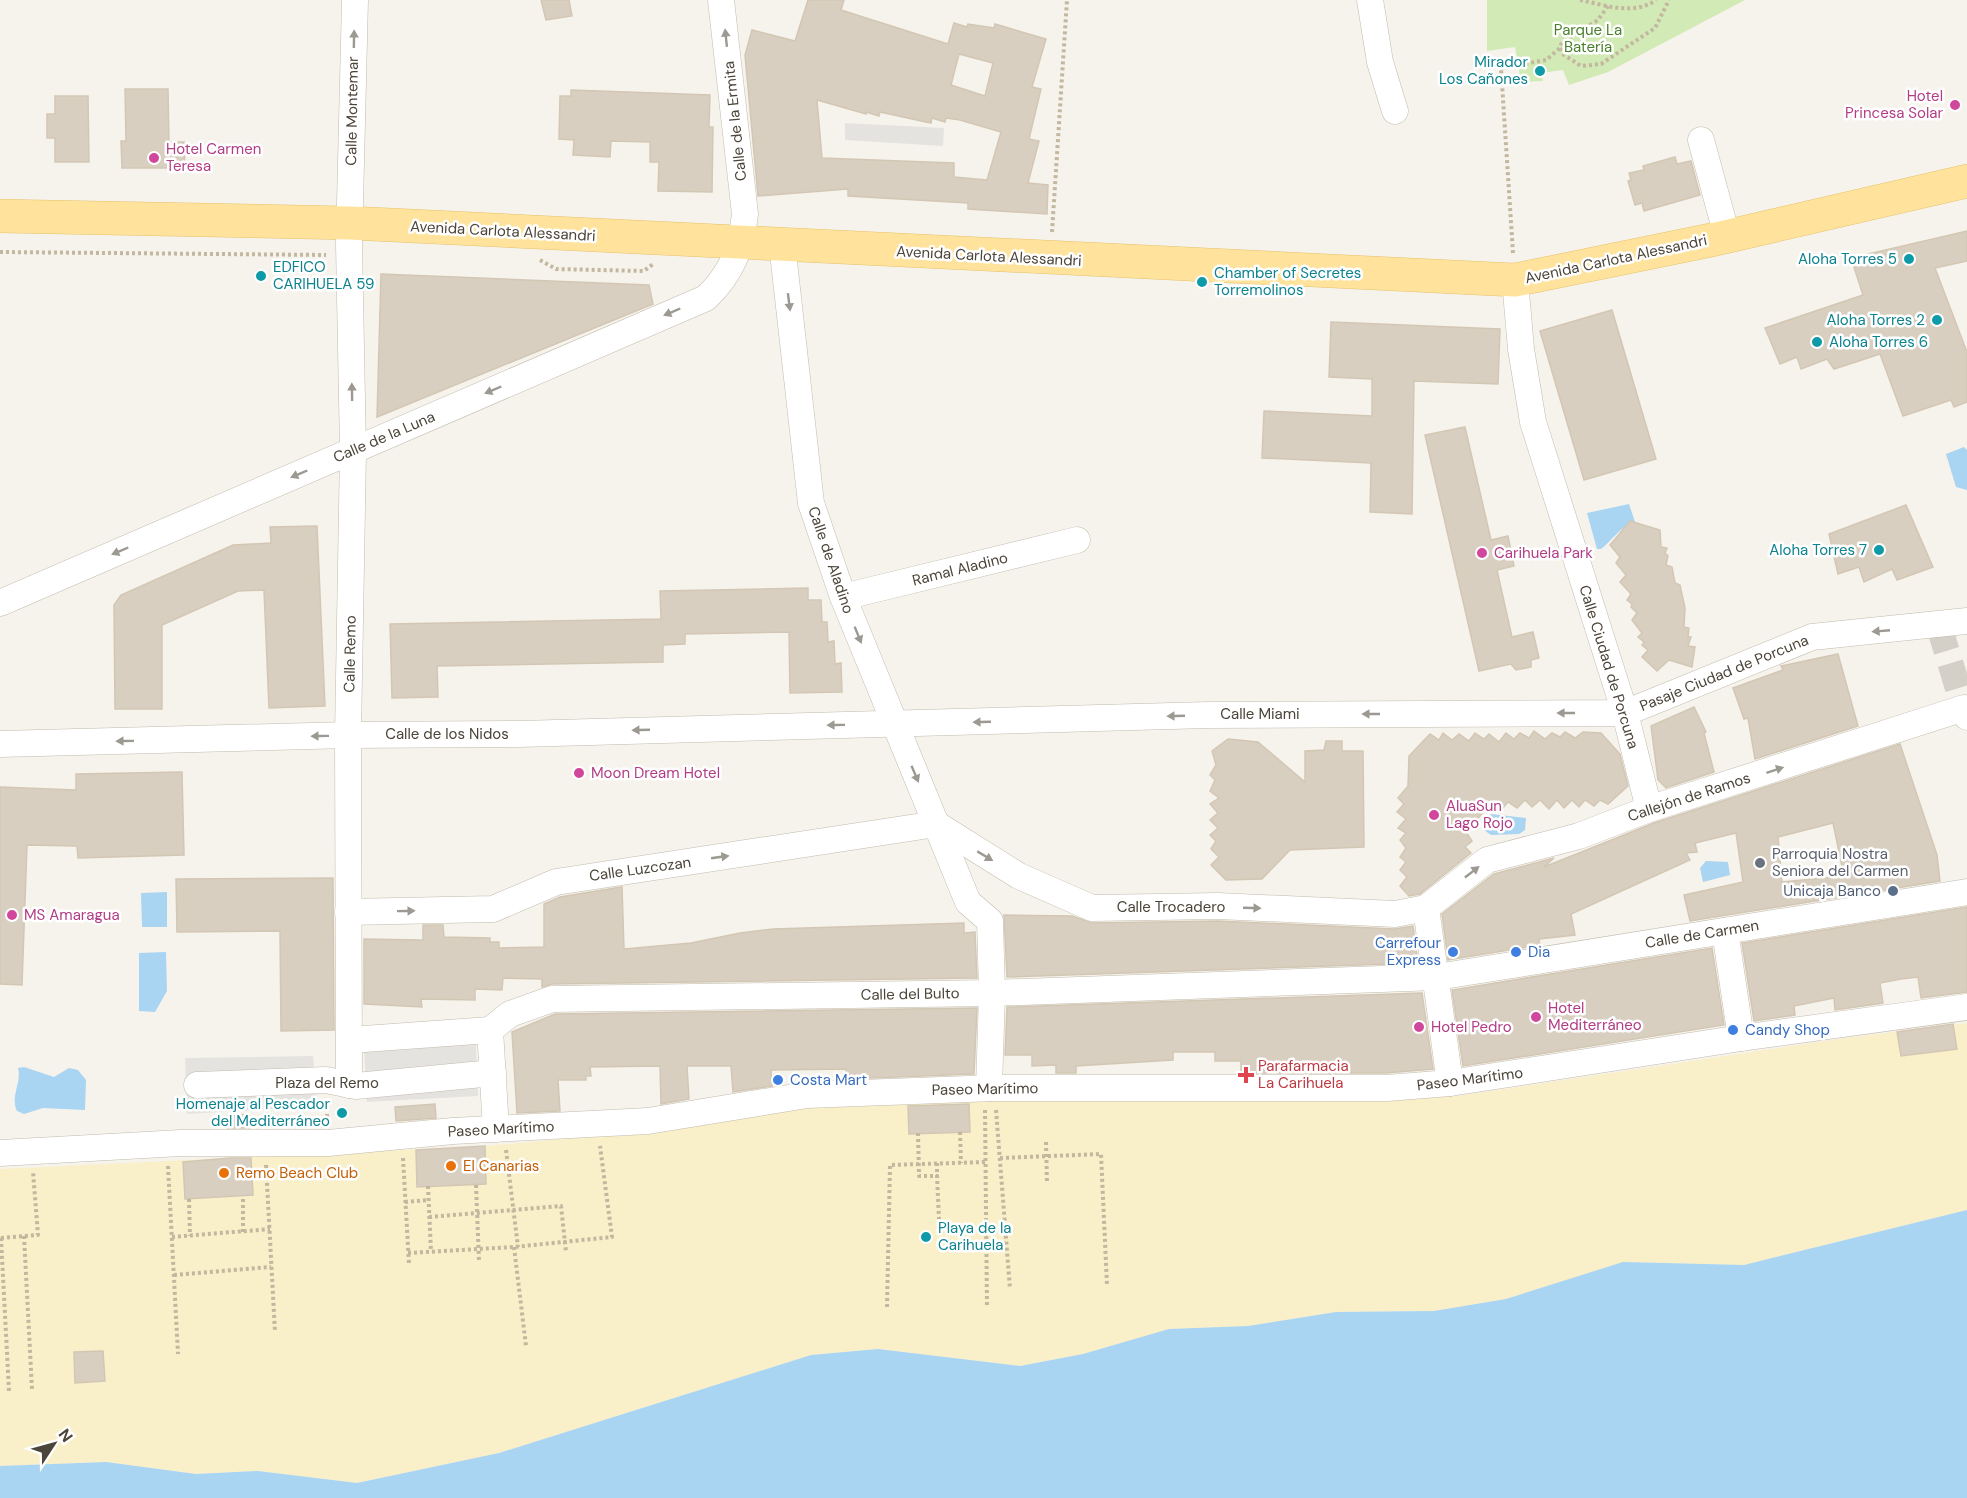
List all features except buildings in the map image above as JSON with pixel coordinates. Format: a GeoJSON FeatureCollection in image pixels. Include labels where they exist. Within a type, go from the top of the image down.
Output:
{"type":"FeatureCollection","features":[{"type":"Feature","properties":{"kind":"main road","name":"Avenida Carlota Alessandri"},"geometry":{"type":"LineString","coordinates":[[0,216],[350,237],[782,244],[1050,259],[1515,280],[1727,236],[1967,181]]}},
{"type":"Feature","properties":{"kind":"street","name":"Calle Montemar"},"geometry":{"type":"LineString","coordinates":[[350,237],[354,0]]}},
{"type":"Feature","properties":{"kind":"street","name":"Calle de la Ermita"},"geometry":{"type":"LineString","coordinates":[[721,0],[745,214],[742,243]]}},
{"type":"Feature","properties":{"kind":"street"},"geometry":{"type":"LineString","coordinates":[[1370,0],[1380,62],[1395,111]]}},
{"type":"Feature","properties":{"kind":"street"},"geometry":{"type":"LineString","coordinates":[[1701,140],[1727,236]]}},
{"type":"Feature","properties":{"kind":"street","name":"Calle Remo"},"geometry":{"type":"LineString","coordinates":[[337,1082],[350,1040],[348,735],[353,451],[350,237]]}},
{"type":"Feature","properties":{"kind":"street","name":"Calle de la Luna"},"geometry":{"type":"LineString","coordinates":[[0,603],[706,298],[722,283],[742,243]]}},
{"type":"Feature","properties":{"kind":"street","name":"Calle de Aladino"},"geometry":{"type":"LineString","coordinates":[[782,244],[811,503],[843,597],[968,902],[990,921],[992,993],[990,1088]]}},
{"type":"Feature","properties":{"kind":"street","name":"Calle Ciudad de Porcuna"},"geometry":{"type":"LineString","coordinates":[[1515,280],[1521,349],[1533,422],[1625,713],[1648,808]]}},
{"type":"Feature","properties":{"kind":"street","name":"Ramal Aladino"},"geometry":{"type":"LineString","coordinates":[[843,597],[1077,540]]}},
{"type":"Feature","properties":{"kind":"street","name":"Pasaje Ciudad de Porcuna"},"geometry":{"type":"LineString","coordinates":[[1625,713],[1812,637],[1939,626],[1967,621]]}},
{"type":"Feature","properties":{"kind":"street","name":"Callejón de Ramos"},"geometry":{"type":"LineString","coordinates":[[1426,908],[1487,860],[1579,836],[1648,808],[1965,712]]}},
{"type":"Feature","properties":{"kind":"street","name":"Calle Miami"},"geometry":{"type":"LineString","coordinates":[[894,724],[1208,715],[1625,713]]}},
{"type":"Feature","properties":{"kind":"street","name":"Calle de los Nidos"},"geometry":{"type":"LineString","coordinates":[[0,744],[894,724]]}},
{"type":"Feature","properties":{"kind":"street","name":"Calle Trocadero"},"geometry":{"type":"LineString","coordinates":[[936,824],[1019,876],[1092,908],[1218,906],[1395,914],[1426,908]]}},
{"type":"Feature","properties":{"kind":"street","name":"Calle Luzcozan"},"geometry":{"type":"LineString","coordinates":[[348,912],[493,909],[556,882],[936,824]]}},
{"type":"Feature","properties":{"kind":"street","name":"Calle de Carmen"},"geometry":{"type":"LineString","coordinates":[[1437,977],[1967,892]]}},
{"type":"Feature","properties":{"kind":"street"},"geometry":{"type":"LineString","coordinates":[[1426,908],[1450,1083]]}},
{"type":"Feature","properties":{"kind":"street"},"geometry":{"type":"LineString","coordinates":[[1725,931],[1741,1038]]}},
{"type":"Feature","properties":{"kind":"street","name":"Calle del Bulto"},"geometry":{"type":"LineString","coordinates":[[490,1030],[510,1014],[552,999],[992,993],[1437,977]]}},
{"type":"Feature","properties":{"kind":"street","name":"Paseo Marítimo"},"geometry":{"type":"LineString","coordinates":[[0,1153],[166,1144],[328,1143],[500,1128],[648,1120],[807,1095],[990,1088],[1387,1088],[1450,1083],[1741,1038],[1967,1007]]}},
{"type":"Feature","properties":{"kind":"street"},"geometry":{"type":"LineString","coordinates":[[350,1040],[490,1030],[500,1128]]}},
{"type":"Feature","properties":{"kind":"street","name":"Plaza del Remo"},"geometry":{"type":"LineString","coordinates":[[196,1085],[337,1082],[493,1073]]}},
{"type":"Feature","properties":{"kind":"path"},"geometry":{"type":"LineString","coordinates":[[1050,259],[1067,0]]}},
{"type":"Feature","properties":{"kind":"path"},"geometry":{"type":"LineString","coordinates":[[1580,0],[1631,9],[1644,8],[1656,0]]}},
{"type":"Feature","properties":{"kind":"path"},"geometry":{"type":"LineString","coordinates":[[1560,48],[1564,55],[1581,66],[1601,64],[1655,28],[1669,0]]}},
{"type":"Feature","properties":{"kind":"path"},"geometry":{"type":"LineString","coordinates":[[1515,280],[1501,68],[1546,60],[1560,48],[1562,42],[1598,20],[1608,6]]}},
{"type":"Feature","properties":{"kind":"path"},"geometry":{"type":"LineString","coordinates":[[0,252],[315,256],[350,237]]}},
{"type":"Feature","properties":{"kind":"path"},"geometry":{"type":"LineString","coordinates":[[535,257],[556,269],[644,272],[658,260]]}},
{"type":"Feature","properties":{"kind":"path"},"geometry":{"type":"LineString","coordinates":[[328,1143],[337,1082]]}},
{"type":"Feature","properties":{"kind":"path"},"geometry":{"type":"LineString","coordinates":[[990,1088],[1000,1158],[1010,1289]]}},
{"type":"Feature","properties":{"kind":"path"},"geometry":{"type":"LineString","coordinates":[[987,1307],[985,1162],[990,1088]]}},
{"type":"Feature","properties":{"kind":"path"},"geometry":{"type":"LineString","coordinates":[[408,1253],[516,1247],[612,1237],[597,1123]]}},
{"type":"Feature","properties":{"kind":"path"},"geometry":{"type":"LineString","coordinates":[[500,1128],[513,1211],[526,1346]]}},
{"type":"Feature","properties":{"kind":"path"},"geometry":{"type":"LineString","coordinates":[[960,1132],[961,1163]]}},
{"type":"Feature","properties":{"kind":"path"},"geometry":{"type":"LineString","coordinates":[[918,1133],[919,1176],[937,1176]]}},
{"type":"Feature","properties":{"kind":"path"},"geometry":{"type":"LineString","coordinates":[[401,1136],[409,1264]]}},
{"type":"Feature","properties":{"kind":"path"},"geometry":{"type":"LineString","coordinates":[[1046,1142],[1047,1184]]}},
{"type":"Feature","properties":{"kind":"path"},"geometry":{"type":"LineString","coordinates":[[265,1143],[276,1332]]}},
{"type":"Feature","properties":{"kind":"path"},"geometry":{"type":"LineString","coordinates":[[166,1144],[177,1354]]}},
{"type":"Feature","properties":{"kind":"path"},"geometry":{"type":"LineString","coordinates":[[9,1391],[0,1238],[38,1235],[31,1150]]}},
{"type":"Feature","properties":{"kind":"path"},"geometry":{"type":"LineString","coordinates":[[1000,1158],[1101,1154],[1107,1285]]}},
{"type":"Feature","properties":{"kind":"path"},"geometry":{"type":"LineString","coordinates":[[887,1307],[890,1165],[985,1162]]}},
{"type":"Feature","properties":{"kind":"path"},"geometry":{"type":"LineString","coordinates":[[937,1163],[939,1219]]}},
{"type":"Feature","properties":{"kind":"path"},"geometry":{"type":"LineString","coordinates":[[477,1185],[479,1260]]}},
{"type":"Feature","properties":{"kind":"path"},"geometry":{"type":"LineString","coordinates":[[428,1186],[431,1252]]}},
{"type":"Feature","properties":{"kind":"path"},"geometry":{"type":"LineString","coordinates":[[243,1196],[243,1232]]}},
{"type":"Feature","properties":{"kind":"path"},"geometry":{"type":"LineString","coordinates":[[189,1199],[190,1236]]}},
{"type":"Feature","properties":{"kind":"path"},"geometry":{"type":"LineString","coordinates":[[405,1202],[428,1200]]}},
{"type":"Feature","properties":{"kind":"path"},"geometry":{"type":"LineString","coordinates":[[429,1217],[477,1215],[561,1206],[566,1252]]}},
{"type":"Feature","properties":{"kind":"path"},"geometry":{"type":"LineString","coordinates":[[172,1237],[270,1230]]}},
{"type":"Feature","properties":{"kind":"path"},"geometry":{"type":"LineString","coordinates":[[24,1236],[32,1389]]}},
{"type":"Feature","properties":{"kind":"path"},"geometry":{"type":"LineString","coordinates":[[174,1275],[272,1267]]}},
{"type":"Feature","properties":{"kind":"green space","name":"Parque La Batería"},"geometry":{"type":"Polygon","coordinates":[[[1487,0],[1745,0],[1608,72],[1569,85],[1563,70],[1541,73],[1543,81],[1521,82],[1515,47],[1487,51],[1487,0]]]}},
{"type":"Feature","properties":{"kind":"sand","name":"Playa de la Carihuela"},"geometry":{"type":"Polygon","coordinates":[[[1967,1023],[1967,1210],[1744,1265],[1624,1262],[1506,1299],[1434,1311],[1336,1312],[1248,1326],[1169,1329],[1083,1354],[1020,1366],[878,1349],[811,1355],[499,1453],[357,1483],[258,1471],[196,1474],[106,1462],[0,1466],[0,1169],[485,1146],[640,1132],[740,1109],[992,1098],[1457,1096],[1838,1039],[1967,1023]]]}},
{"type":"Feature","properties":{"kind":"shaded area"},"geometry":{"type":"Polygon","coordinates":[[[845,123],[944,128],[943,146],[845,140],[845,123]]]}},
{"type":"Feature","properties":{"kind":"shaded area"},"geometry":{"type":"Polygon","coordinates":[[[475,1025],[478,1096],[367,1102],[363,1030],[475,1025]]]}},
{"type":"Feature","properties":{"kind":"shaded area"},"geometry":{"type":"Polygon","coordinates":[[[313,1056],[317,1106],[187,1114],[185,1058],[313,1056]]]}},
{"type":"Feature","properties":{"kind":"water"},"geometry":{"type":"Polygon","coordinates":[[[1964,447],[1967,450],[1967,490],[1956,487],[1946,454],[1964,447]]]}},
{"type":"Feature","properties":{"kind":"water"},"geometry":{"type":"Polygon","coordinates":[[[1629,504],[1635,522],[1621,530],[1601,549],[1597,549],[1587,513],[1629,504]]]}},
{"type":"Feature","properties":{"kind":"water"},"geometry":{"type":"Polygon","coordinates":[[[1491,814],[1526,818],[1525,830],[1519,834],[1491,835],[1484,830],[1483,823],[1491,814]]]}},
{"type":"Feature","properties":{"kind":"water"},"geometry":{"type":"Polygon","coordinates":[[[1706,861],[1728,862],[1730,875],[1703,882],[1700,868],[1706,861]]]}},
{"type":"Feature","properties":{"kind":"water"},"geometry":{"type":"Polygon","coordinates":[[[167,892],[167,927],[142,927],[141,893],[167,892]]]}},
{"type":"Feature","properties":{"kind":"water"},"geometry":{"type":"Polygon","coordinates":[[[166,952],[167,991],[155,1012],[139,1011],[139,953],[166,952]]]}},
{"type":"Feature","properties":{"kind":"water"},"geometry":{"type":"Polygon","coordinates":[[[24,1067],[54,1077],[69,1068],[78,1070],[86,1080],[85,1110],[43,1108],[24,1114],[17,1111],[15,1100],[19,1079],[18,1068],[24,1067]]]}},
{"type":"Feature","properties":{"kind":"water"},"geometry":{"type":"Polygon","coordinates":[[[1967,1210],[1967,1498],[0,1498],[0,1466],[106,1462],[196,1474],[258,1471],[357,1483],[499,1453],[811,1355],[878,1349],[1020,1366],[1083,1354],[1169,1329],[1248,1326],[1336,1312],[1434,1311],[1506,1299],[1623,1262],[1744,1265],[1967,1210]]]}},
{"type":"Feature","properties":{"kind":"tunnel"},"geometry":{"type":"LineString","coordinates":[[1939,626],[1964,708]]}},
{"type":"Feature","properties":{"kind":"place","name":"Mirador Los Cañones"},"geometry":{"type":"Point","coordinates":[1540,71]}},
{"type":"Feature","properties":{"kind":"place","name":"Hotel Princesa Solar"},"geometry":{"type":"Point","coordinates":[1955,105]}},
{"type":"Feature","properties":{"kind":"place","name":"Hotel Carmen Teresa"},"geometry":{"type":"Point","coordinates":[154,158]}},
{"type":"Feature","properties":{"kind":"place","name":"Aloha Torres 5"},"geometry":{"type":"Point","coordinates":[1909,259]}},
{"type":"Feature","properties":{"kind":"place","name":"EDFICO CARIHUELA 59"},"geometry":{"type":"Point","coordinates":[261,276]}},
{"type":"Feature","properties":{"kind":"place","name":"Chamber of Secretes Torremolinos"},"geometry":{"type":"Point","coordinates":[1202,282]}},
{"type":"Feature","properties":{"kind":"place","name":"Aloha Torres 2"},"geometry":{"type":"Point","coordinates":[1937,320]}},
{"type":"Feature","properties":{"kind":"place","name":"Aloha Torres 6"},"geometry":{"type":"Point","coordinates":[1817,342]}},
{"type":"Feature","properties":{"kind":"place","name":"Aloha Torres 7"},"geometry":{"type":"Point","coordinates":[1879,550]}},
{"type":"Feature","properties":{"kind":"place","name":"Carihuela Park"},"geometry":{"type":"Point","coordinates":[1482,553]}},
{"type":"Feature","properties":{"kind":"place","name":"Moon Dream Hotel"},"geometry":{"type":"Point","coordinates":[579,773]}},
{"type":"Feature","properties":{"kind":"place","name":"AluaSun Lago Rojo"},"geometry":{"type":"Point","coordinates":[1434,815]}},
{"type":"Feature","properties":{"kind":"place","name":"Parroquia Nostra Seniora del Carmen"},"geometry":{"type":"Point","coordinates":[1760,863]}},
{"type":"Feature","properties":{"kind":"place","name":"Unicaja Banco"},"geometry":{"type":"Point","coordinates":[1893,891]}},
{"type":"Feature","properties":{"kind":"place","name":"MS Amaragua"},"geometry":{"type":"Point","coordinates":[12,915]}},
{"type":"Feature","properties":{"kind":"place","name":"Carrefour Express"},"geometry":{"type":"Point","coordinates":[1453,952]}},
{"type":"Feature","properties":{"kind":"place","name":"Dia"},"geometry":{"type":"Point","coordinates":[1516,952]}},
{"type":"Feature","properties":{"kind":"place","name":"Hotel Mediterráneo"},"geometry":{"type":"Point","coordinates":[1536,1017]}},
{"type":"Feature","properties":{"kind":"place","name":"Hotel Pedro"},"geometry":{"type":"Point","coordinates":[1419,1027]}},
{"type":"Feature","properties":{"kind":"place","name":"Candy Shop"},"geometry":{"type":"Point","coordinates":[1733,1030]}},
{"type":"Feature","properties":{"kind":"place","name":"Parafarmacia La Carihuela"},"geometry":{"type":"Point","coordinates":[1246,1075]}},
{"type":"Feature","properties":{"kind":"place","name":"Costa Mart"},"geometry":{"type":"Point","coordinates":[778,1080]}},
{"type":"Feature","properties":{"kind":"place","name":"Homenaje al Pescador del Mediterráneo"},"geometry":{"type":"Point","coordinates":[342,1113]}},
{"type":"Feature","properties":{"kind":"place","name":"El Canarias"},"geometry":{"type":"Point","coordinates":[451,1166]}},
{"type":"Feature","properties":{"kind":"place","name":"Remo Beach Club"},"geometry":{"type":"Point","coordinates":[224,1173]}},
{"type":"Feature","properties":{"kind":"place","name":"Playa de la Carihuela"},"geometry":{"type":"Point","coordinates":[926,1237]}}]}
